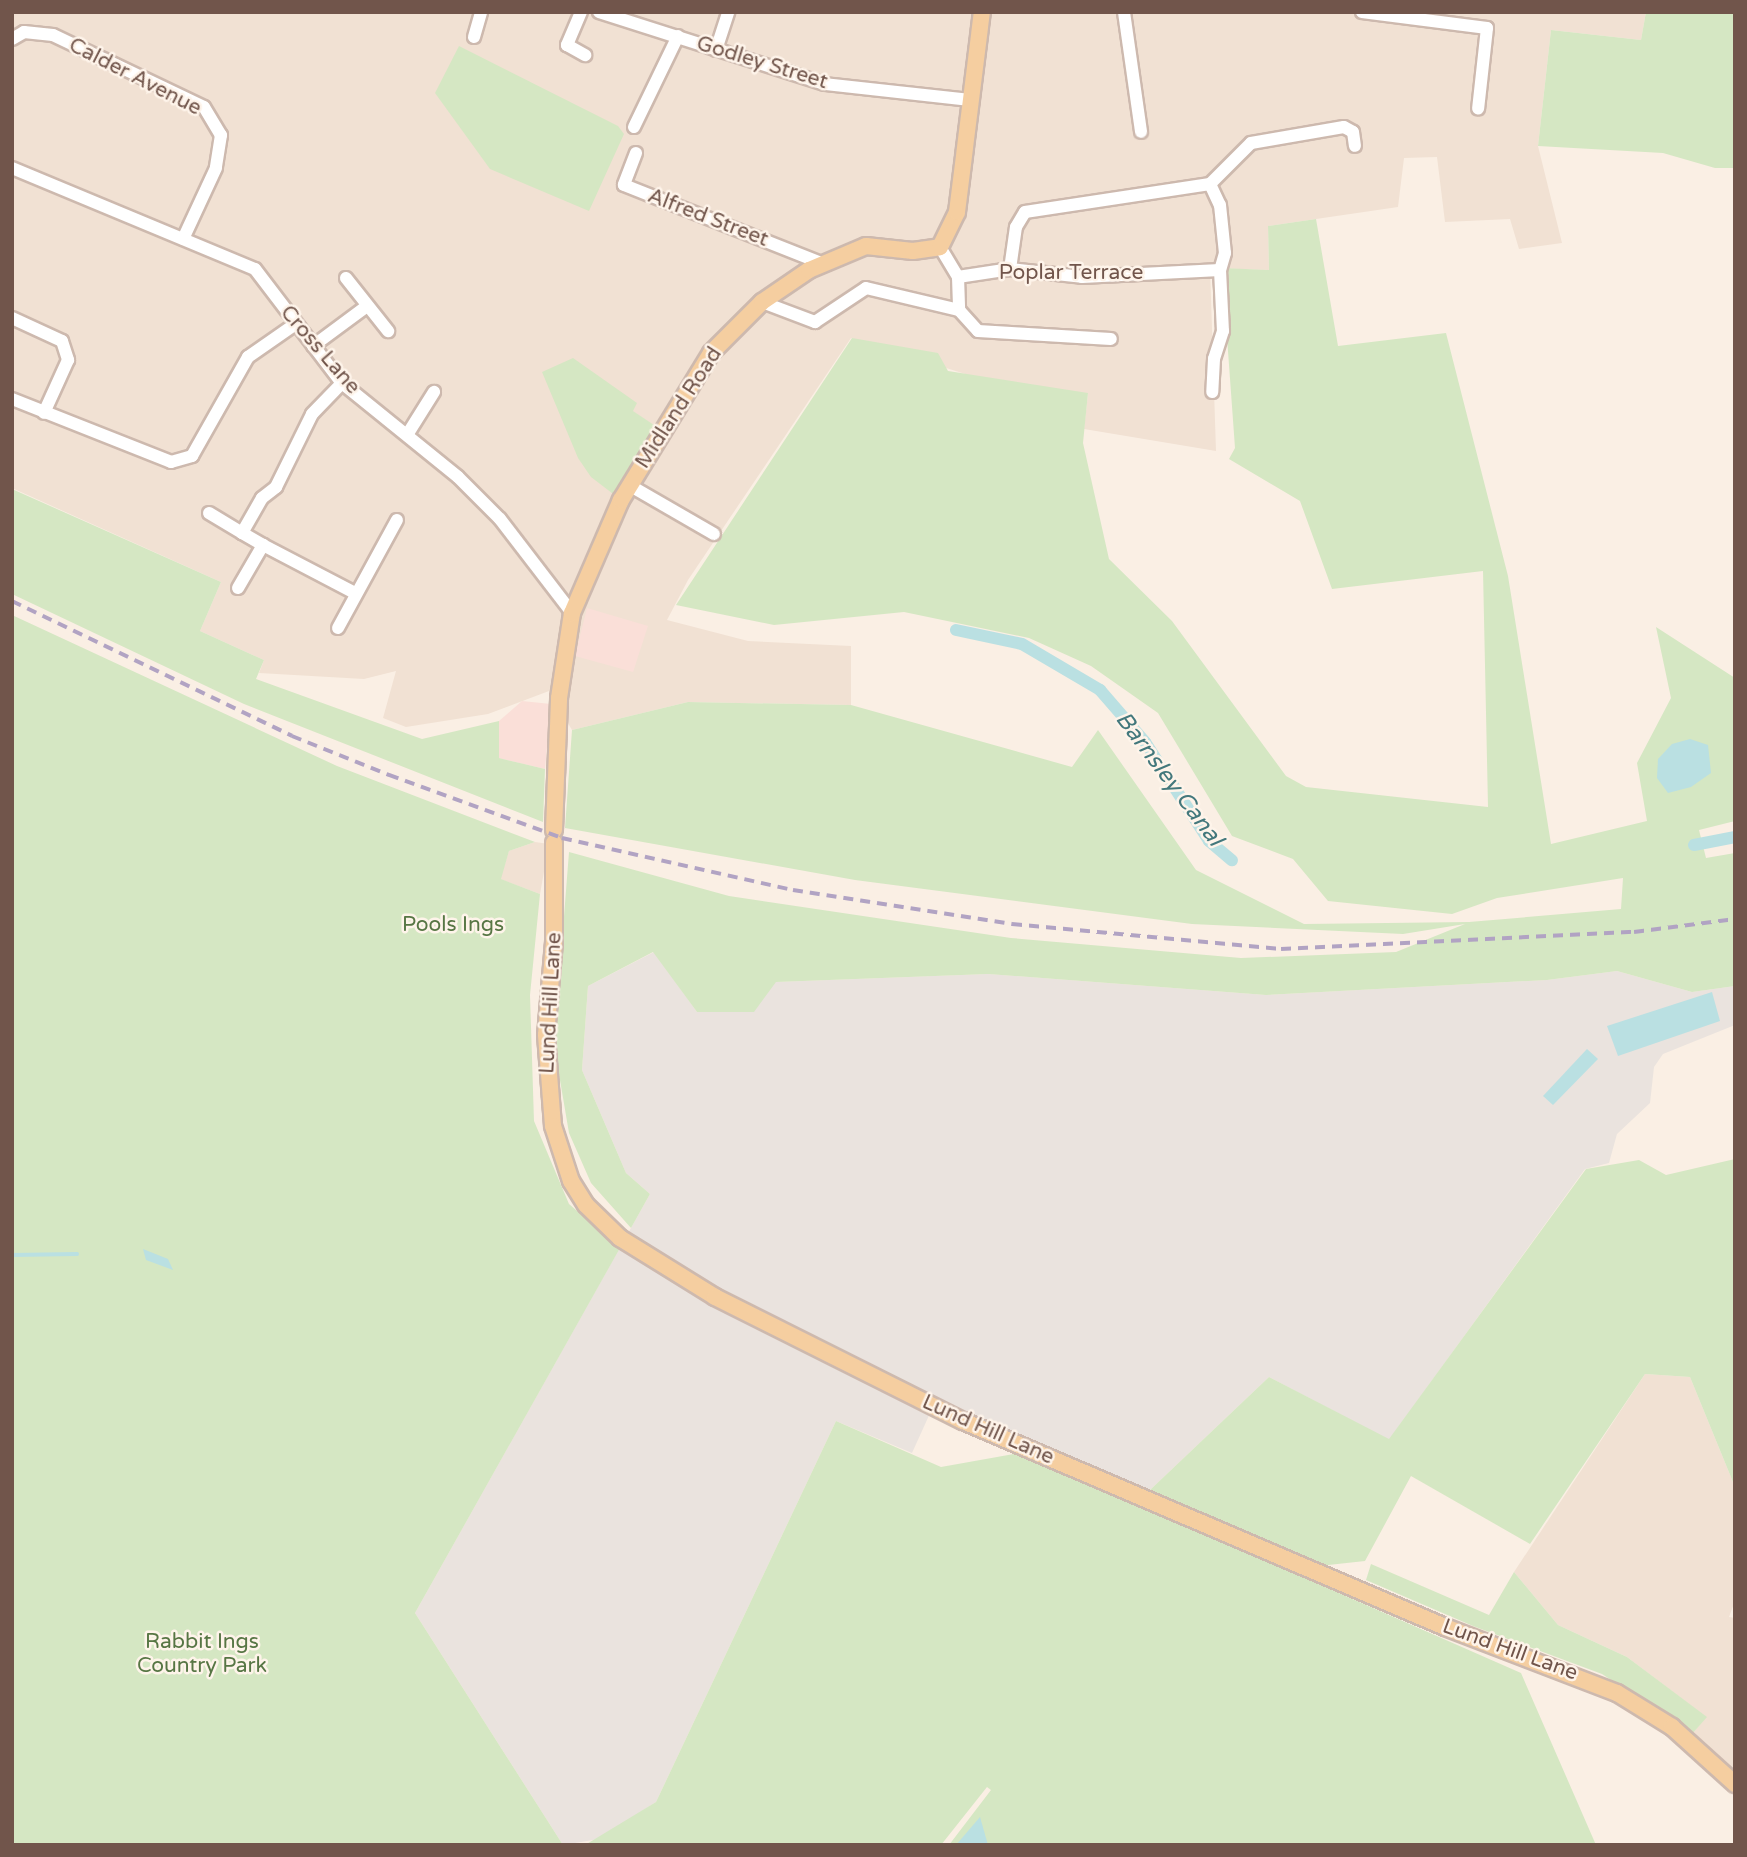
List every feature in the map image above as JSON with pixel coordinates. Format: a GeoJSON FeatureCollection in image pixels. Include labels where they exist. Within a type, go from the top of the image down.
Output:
{"type":"FeatureCollection","features":[{"type":"Feature","properties":{"kind":"main road"},"geometry":{"type":"LineString","coordinates":[[940,247],[957,212],[982,12]]}},
{"type":"Feature","properties":{"kind":"main road","name":"Midland Road"},"geometry":{"type":"LineString","coordinates":[[572,613],[599,542],[629,485],[711,353],[762,302],[824,264],[866,246],[913,251],[940,247]]}},
{"type":"Feature","properties":{"kind":"main road","name":"Lund Hill Lane"},"geometry":{"type":"LineString","coordinates":[[572,613],[558,709],[554,942],[546,1035],[553,1126],[571,1181],[586,1205],[620,1238],[715,1297],[963,1421],[1445,1627],[1617,1693],[1672,1727],[1735,1784]]}},
{"type":"Feature","properties":{"kind":"street"},"geometry":{"type":"LineString","coordinates":[[474,37],[481,12]]}},
{"type":"Feature","properties":{"kind":"street"},"geometry":{"type":"LineString","coordinates":[[581,12],[561,43],[585,55]]}},
{"type":"Feature","properties":{"kind":"street","name":"Godley Street"},"geometry":{"type":"LineString","coordinates":[[599,12],[825,85],[971,100]]}},
{"type":"Feature","properties":{"kind":"street"},"geometry":{"type":"LineString","coordinates":[[716,50],[728,12]]}},
{"type":"Feature","properties":{"kind":"street"},"geometry":{"type":"LineString","coordinates":[[1125,12],[1141,132]]}},
{"type":"Feature","properties":{"kind":"street"},"geometry":{"type":"LineString","coordinates":[[1362,12],[1487,28],[1478,109]]}},
{"type":"Feature","properties":{"kind":"street","name":"Calder Avenue"},"geometry":{"type":"LineString","coordinates":[[12,39],[24,32],[53,34],[204,107],[221,135],[216,168],[183,239]]}},
{"type":"Feature","properties":{"kind":"street"},"geometry":{"type":"LineString","coordinates":[[634,127],[678,36]]}},
{"type":"Feature","properties":{"kind":"street"},"geometry":{"type":"LineString","coordinates":[[1010,269],[1016,226],[1025,212],[1210,184],[1251,143],[1344,127],[1353,132],[1355,146]]}},
{"type":"Feature","properties":{"kind":"street","name":"Alfred Street"},"geometry":{"type":"LineString","coordinates":[[636,153],[624,185],[824,264]]}},
{"type":"Feature","properties":{"kind":"street","name":"Cross Lane"},"geometry":{"type":"LineString","coordinates":[[12,168],[255,269],[294,325],[342,383],[407,435],[500,519],[572,613]]}},
{"type":"Feature","properties":{"kind":"street"},"geometry":{"type":"LineString","coordinates":[[1210,184],[1221,215],[1225,253],[1220,270],[1223,331],[1214,359],[1212,392]]}},
{"type":"Feature","properties":{"kind":"street"},"geometry":{"type":"LineString","coordinates":[[940,247],[958,277],[959,310]]}},
{"type":"Feature","properties":{"kind":"street","name":"Poplar Terrace"},"geometry":{"type":"LineString","coordinates":[[958,277],[1010,269],[1082,277],[1220,270]]}},
{"type":"Feature","properties":{"kind":"street"},"geometry":{"type":"LineString","coordinates":[[345,278],[388,331]]}},
{"type":"Feature","properties":{"kind":"street"},"geometry":{"type":"LineString","coordinates":[[762,302],[815,322],[866,288],[959,310],[978,331],[1111,339]]}},
{"type":"Feature","properties":{"kind":"street"},"geometry":{"type":"LineString","coordinates":[[313,346],[367,306]]}},
{"type":"Feature","properties":{"kind":"street"},"geometry":{"type":"LineString","coordinates":[[12,318],[62,341],[68,360],[44,414]]}},
{"type":"Feature","properties":{"kind":"street"},"geometry":{"type":"LineString","coordinates":[[12,399],[171,463],[192,456],[248,357],[294,325]]}},
{"type":"Feature","properties":{"kind":"street"},"geometry":{"type":"LineString","coordinates":[[242,533],[262,498],[276,487],[312,414],[342,383]]}},
{"type":"Feature","properties":{"kind":"street"},"geometry":{"type":"LineString","coordinates":[[407,435],[434,392]]}},
{"type":"Feature","properties":{"kind":"street"},"geometry":{"type":"LineString","coordinates":[[629,485],[714,534]]}},
{"type":"Feature","properties":{"kind":"street"},"geometry":{"type":"LineString","coordinates":[[209,513],[263,545],[355,593]]}},
{"type":"Feature","properties":{"kind":"street"},"geometry":{"type":"LineString","coordinates":[[338,628],[397,520]]}},
{"type":"Feature","properties":{"kind":"street"},"geometry":{"type":"LineString","coordinates":[[238,589],[263,545]]}},
{"type":"Feature","properties":{"kind":"shaded area"},"geometry":{"type":"Polygon","coordinates":[[[12,12],[1646,12],[1641,40],[1551,30],[1538,146],[1562,243],[1519,249],[1510,219],[1445,222],[1437,157],[1404,158],[1398,207],[1268,226],[1269,270],[1210,268],[1216,451],[1084,429],[1088,394],[978,378],[851,338],[688,580],[667,620],[748,641],[851,646],[851,705],[688,702],[572,730],[549,691],[488,714],[406,727],[383,718],[396,671],[364,679],[259,673],[264,660],[200,631],[221,582],[12,488],[12,12]]]}},
{"type":"Feature","properties":{"kind":"shaded area"},"geometry":{"type":"Polygon","coordinates":[[[587,608],[648,626],[633,672],[575,656],[587,608]]]}},
{"type":"Feature","properties":{"kind":"shaded area"},"geometry":{"type":"Polygon","coordinates":[[[522,701],[551,704],[545,769],[498,758],[499,721],[522,701]]]}},
{"type":"Feature","properties":{"kind":"shaded area"},"geometry":{"type":"Polygon","coordinates":[[[535,842],[549,844],[540,894],[500,879],[509,851],[535,842]]]}},
{"type":"Feature","properties":{"kind":"shaded area"},"geometry":{"type":"Polygon","coordinates":[[[654,952],[697,1012],[776,982],[988,974],[1266,995],[1547,980],[1617,971],[1692,992],[1735,986],[1735,1025],[1663,1054],[1654,1067],[1650,1103],[1617,1134],[1609,1163],[1585,1169],[1389,1440],[1269,1377],[1150,1490],[936,1400],[912,1453],[836,1421],[656,1802],[599,1839],[563,1845],[415,1613],[650,1194],[626,1173],[582,1070],[588,986],[654,952]]]}},
{"type":"Feature","properties":{"kind":"shaded area"},"geometry":{"type":"Polygon","coordinates":[[[1645,1374],[1690,1377],[1735,1487],[1735,1601],[1729,1617],[1735,1618],[1735,1775],[1692,1734],[1706,1717],[1627,1657],[1558,1625],[1514,1572],[1645,1374]]]}},
{"type":"Feature","properties":{"kind":"green space"},"geometry":{"type":"Polygon","coordinates":[[[1646,12],[1735,12],[1735,168],[1715,168],[1663,153],[1538,146],[1551,30],[1641,40],[1646,12]]]}},
{"type":"Feature","properties":{"kind":"green space"},"geometry":{"type":"Polygon","coordinates":[[[459,46],[618,126],[624,134],[589,211],[490,169],[435,93],[459,46]]]}},
{"type":"Feature","properties":{"kind":"green space"},"geometry":{"type":"Polygon","coordinates":[[[1316,219],[1338,346],[1446,333],[1508,576],[1551,844],[1647,821],[1637,763],[1671,698],[1656,627],[1735,678],[1735,821],[1699,830],[1706,858],[1735,853],[1735,986],[1692,992],[1617,971],[1547,980],[1266,995],[988,974],[776,982],[754,1012],[697,1012],[653,952],[588,986],[582,1070],[626,1173],[650,1194],[631,1228],[591,1183],[569,1133],[554,1045],[569,852],[729,896],[1011,938],[1241,958],[1396,952],[1465,924],[1403,934],[1192,924],[855,880],[565,828],[572,730],[688,702],[851,705],[1072,767],[1098,730],[1196,870],[1304,924],[1469,922],[1621,909],[1623,878],[1497,898],[1452,914],[1328,901],[1293,859],[1232,836],[1158,713],[1091,666],[1029,638],[904,612],[774,625],[676,605],[852,338],[938,353],[948,371],[1088,393],[1083,443],[1109,559],[1172,621],[1286,776],[1306,787],[1488,807],[1483,571],[1332,589],[1300,501],[1229,459],[1235,448],[1222,268],[1269,270],[1268,226],[1316,219]]]}},
{"type":"Feature","properties":{"kind":"green space"},"geometry":{"type":"Polygon","coordinates":[[[573,358],[637,403],[633,411],[663,431],[621,500],[591,477],[578,458],[542,372],[573,358]]]}},
{"type":"Feature","properties":{"kind":"green space"},"geometry":{"type":"Polygon","coordinates":[[[12,489],[221,582],[200,631],[264,660],[256,679],[422,739],[499,721],[499,758],[545,769],[543,822],[244,704],[12,594],[12,489]]]}},
{"type":"Feature","properties":{"kind":"green space"},"geometry":{"type":"Polygon","coordinates":[[[12,615],[337,766],[535,842],[509,851],[501,879],[540,894],[530,995],[534,1121],[569,1204],[620,1248],[415,1613],[563,1845],[12,1845],[12,615]]]}},
{"type":"Feature","properties":{"kind":"green space"},"geometry":{"type":"Polygon","coordinates":[[[1735,1159],[1735,1487],[1690,1377],[1645,1374],[1530,1544],[1411,1476],[1365,1561],[1319,1566],[1150,1490],[1269,1377],[1389,1439],[1586,1169],[1639,1160],[1666,1175],[1735,1159]]]}},
{"type":"Feature","properties":{"kind":"green space"},"geometry":{"type":"Polygon","coordinates":[[[836,1421],[941,1467],[1020,1453],[1521,1673],[1596,1845],[949,1845],[991,1790],[987,1787],[941,1845],[585,1845],[656,1802],[836,1421]]]}},
{"type":"Feature","properties":{"kind":"green space"},"geometry":{"type":"Polygon","coordinates":[[[1371,1564],[1489,1615],[1514,1572],[1558,1625],[1627,1657],[1707,1717],[1692,1734],[1602,1674],[1473,1626],[1366,1580],[1371,1564]]]}},
{"type":"Feature","properties":{"kind":"water"},"geometry":{"type":"Polygon","coordinates":[[[1690,739],[1708,745],[1711,773],[1691,787],[1668,793],[1657,778],[1658,759],[1672,744],[1690,739]]]}},
{"type":"Feature","properties":{"kind":"water"},"geometry":{"type":"Polygon","coordinates":[[[1712,992],[1720,1021],[1618,1056],[1607,1026],[1712,992]]]}},
{"type":"Feature","properties":{"kind":"water"},"geometry":{"type":"Polygon","coordinates":[[[1587,1049],[1598,1059],[1553,1105],[1543,1096],[1587,1049]]]}},
{"type":"Feature","properties":{"kind":"water"},"geometry":{"type":"Polygon","coordinates":[[[143,1249],[168,1259],[173,1270],[146,1260],[143,1249]]]}},
{"type":"Feature","properties":{"kind":"water"},"geometry":{"type":"Polygon","coordinates":[[[980,1817],[988,1845],[956,1845],[980,1817]]]}},
{"type":"Feature","properties":{"kind":"waterway","name":"Barnsley Canal"},"geometry":{"type":"LineString","coordinates":[[956,630],[1022,644],[1100,690],[1145,742],[1209,841],[1232,860]]}},
{"type":"Feature","properties":{"kind":"waterway","name":"Barnsley Canal"},"geometry":{"type":"LineString","coordinates":[[1694,845],[1735,837]]}},
{"type":"Feature","properties":{"kind":"waterway"},"geometry":{"type":"LineString","coordinates":[[12,1255],[77,1254]]}},
{"type":"Feature","properties":{"kind":"railway"},"geometry":{"type":"LineString","coordinates":[[12,601],[292,736],[389,775],[562,838],[793,890],[1012,924],[1281,949],[1634,932],[1735,919]]}},
{"type":"Feature","properties":{"kind":"park label","name":"Pools Ings"},"geometry":{"type":"Point","coordinates":[453,925]}},
{"type":"Feature","properties":{"kind":"park label","name":"Rabbit Ings Country Park"},"geometry":{"type":"Point","coordinates":[202,1654]}}]}
